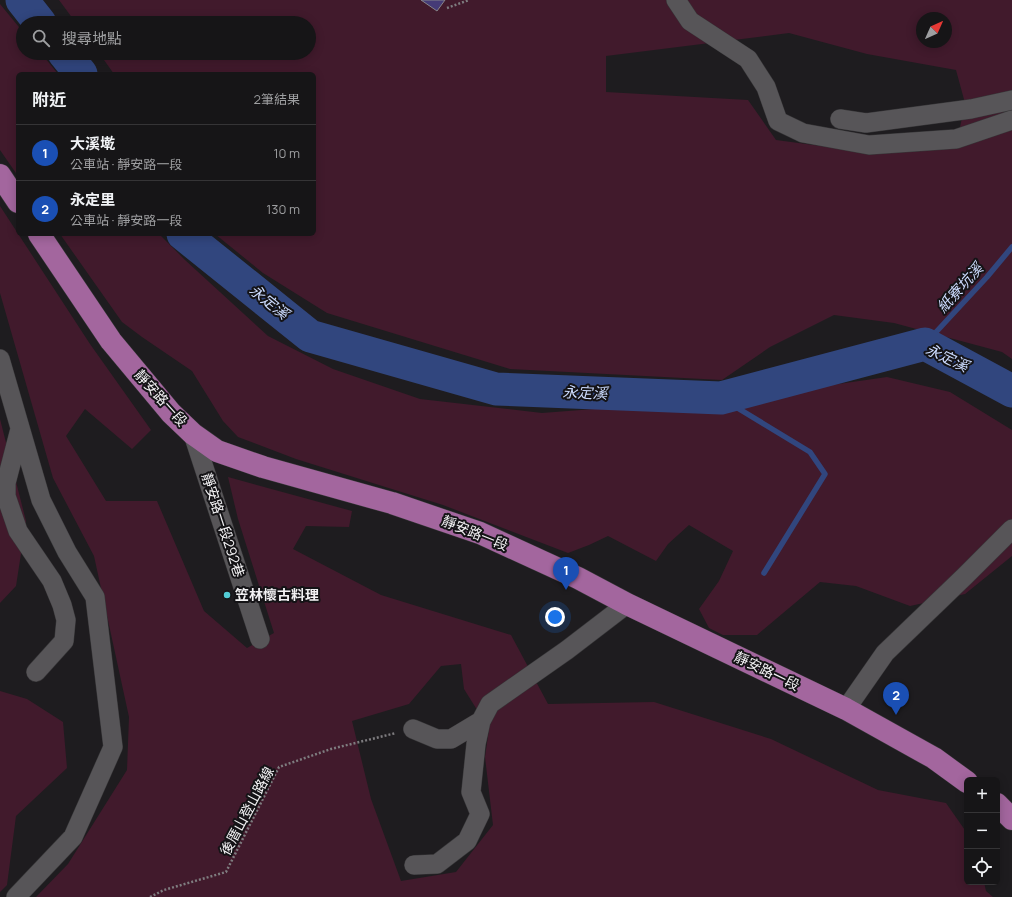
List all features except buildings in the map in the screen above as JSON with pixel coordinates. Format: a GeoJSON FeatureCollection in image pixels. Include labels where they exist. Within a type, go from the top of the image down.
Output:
{"type":"FeatureCollection","features":[{"type":"Feature","properties":{"kind":"main road"},"geometry":{"type":"LineString","coordinates":[[0,175],[16,199]]}},
{"type":"Feature","properties":{"kind":"main road","name":"靜安路一段"},"geometry":{"type":"LineString","coordinates":[[41,236],[111,340],[171,413],[194,434],[217,451],[263,467],[392,503],[480,533],[578,578],[627,604],[846,709],[934,758],[964,780]]}},
{"type":"Feature","properties":{"kind":"street"},"geometry":{"type":"LineString","coordinates":[[676,0],[690,21],[748,59],[766,87],[778,121],[802,133],[869,144],[940,140],[956,139],[1012,120]]}},
{"type":"Feature","properties":{"kind":"street"},"geometry":{"type":"LineString","coordinates":[[840,120],[866,123],[971,110],[1012,100]]}},
{"type":"Feature","properties":{"kind":"street"},"geometry":{"type":"LineString","coordinates":[[0,359],[41,500],[67,552],[95,597],[112,747],[72,837],[16,897]]}},
{"type":"Feature","properties":{"kind":"street"},"geometry":{"type":"LineString","coordinates":[[20,428],[6,484],[6,496],[18,531],[52,581],[62,605],[66,620],[64,641],[36,672]]}},
{"type":"Feature","properties":{"kind":"street","name":"靜安路一段292巷"},"geometry":{"type":"LineString","coordinates":[[194,434],[260,639]]}},
{"type":"Feature","properties":{"kind":"street"},"geometry":{"type":"LineString","coordinates":[[846,709],[885,653],[1012,529]]}},
{"type":"Feature","properties":{"kind":"street"},"geometry":{"type":"LineString","coordinates":[[414,865],[437,864],[468,841],[480,814],[471,792],[476,744],[481,721],[490,704],[567,650],[627,604]]}},
{"type":"Feature","properties":{"kind":"street"},"geometry":{"type":"LineString","coordinates":[[414,729],[437,739],[451,739],[481,721]]}},
{"type":"Feature","properties":{"kind":"path"},"geometry":{"type":"LineString","coordinates":[[447,8],[469,0]]}},
{"type":"Feature","properties":{"kind":"path","name":"後厝山登山路線"},"geometry":{"type":"LineString","coordinates":[[150,897],[164,890],[226,872],[279,767],[330,749],[414,729]]}},
{"type":"Feature","properties":{"kind":"shaded area"},"geometry":{"type":"Polygon","coordinates":[[[59,0],[1012,0],[1012,359],[1002,352],[894,323],[834,315],[770,347],[722,380],[510,369],[327,313],[263,273],[217,236],[316,236],[316,72],[113,72],[104,60],[316,60],[316,16],[71,16],[59,0]],[[789,33],[606,56],[606,92],[748,100],[776,140],[866,152],[956,147],[965,103],[956,70],[867,54],[789,33]]]}},
{"type":"Feature","properties":{"kind":"shaded area"},"geometry":{"type":"Polygon","coordinates":[[[0,4],[16,23],[16,60],[47,60],[56,72],[16,72],[16,173],[0,150],[0,4]]]}},
{"type":"Feature","properties":{"kind":"shaded area"},"geometry":{"type":"Polygon","coordinates":[[[0,206],[16,231],[16,236],[20,236],[90,344],[151,430],[132,449],[85,409],[66,436],[106,501],[157,501],[204,611],[247,648],[274,633],[238,519],[228,477],[352,511],[349,527],[306,526],[293,549],[381,595],[511,635],[548,704],[654,702],[771,739],[878,790],[946,803],[964,829],[964,885],[985,885],[986,891],[993,897],[36,897],[68,864],[127,770],[129,717],[94,556],[53,478],[0,293],[0,206]],[[461,664],[441,666],[409,704],[352,721],[371,799],[401,881],[456,872],[493,825],[485,757],[489,729],[464,689],[461,664]]]}},
{"type":"Feature","properties":{"kind":"shaded area"},"geometry":{"type":"Polygon","coordinates":[[[61,236],[161,236],[268,336],[333,369],[420,399],[542,413],[749,397],[887,377],[950,392],[1012,430],[1012,556],[965,594],[910,606],[856,586],[820,582],[757,635],[723,635],[709,628],[699,609],[719,581],[733,551],[689,525],[668,544],[656,561],[608,536],[568,553],[443,505],[296,459],[238,437],[223,421],[192,371],[122,322],[61,236]]]}},
{"type":"Feature","properties":{"kind":"shaded area"},"geometry":{"type":"Polygon","coordinates":[[[0,419],[26,521],[16,586],[0,603],[0,419]]]}},
{"type":"Feature","properties":{"kind":"shaded area"},"geometry":{"type":"Polygon","coordinates":[[[0,691],[27,699],[63,722],[67,768],[16,816],[7,885],[0,892],[0,691]]]}},
{"type":"Feature","properties":{"kind":"waterway","name":"永定溪"},"geometry":{"type":"LineString","coordinates":[[22,0],[35,16]]}},
{"type":"Feature","properties":{"kind":"waterway","name":"永定溪"},"geometry":{"type":"LineString","coordinates":[[70,60],[79,72]]}},
{"type":"Feature","properties":{"kind":"waterway","name":"永定溪"},"geometry":{"type":"LineString","coordinates":[[185,236],[310,336],[496,389],[721,398],[925,344],[1012,391]]}},
{"type":"Feature","properties":{"kind":"waterway","name":"紙寮坑溪"},"geometry":{"type":"LineString","coordinates":[[925,344],[987,277],[1012,247]]}},
{"type":"Feature","properties":{"kind":"waterway"},"geometry":{"type":"LineString","coordinates":[[721,398],[810,452],[825,474],[764,573]]}},
{"type":"Feature","properties":{"kind":"place","name":"大溪墘"},"geometry":{"type":"Point","coordinates":[566,590]}},
{"type":"Feature","properties":{"kind":"place","name":"笠林懷古料理"},"geometry":{"type":"Point","coordinates":[227,595]}},
{"type":"Feature","properties":{"kind":"place","name":"永定里"},"geometry":{"type":"Point","coordinates":[896,715]}}]}
